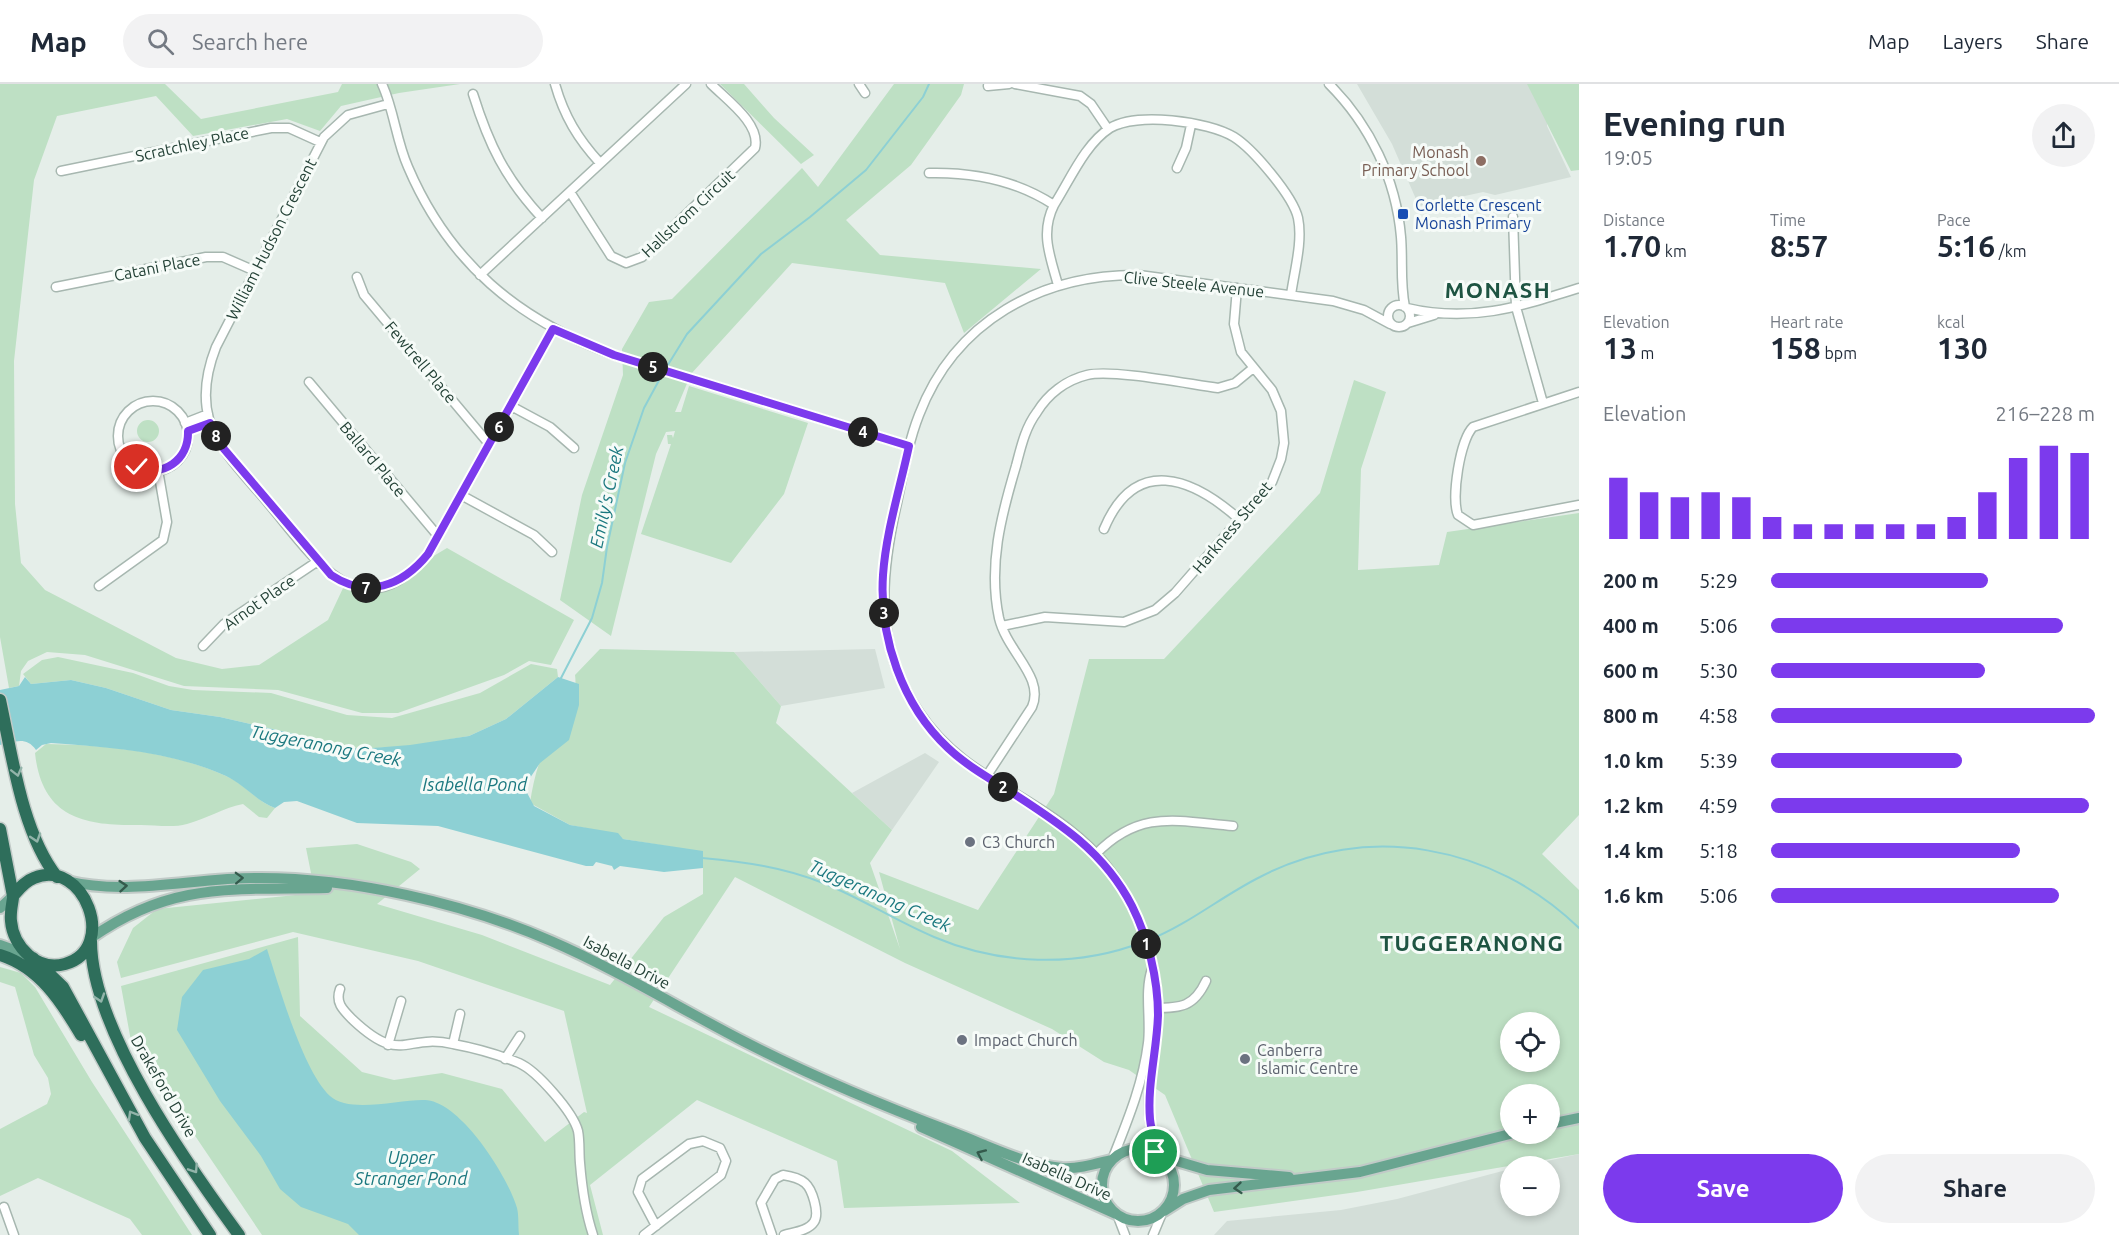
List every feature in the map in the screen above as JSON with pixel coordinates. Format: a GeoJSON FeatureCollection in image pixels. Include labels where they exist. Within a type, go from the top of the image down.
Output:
{"type":"FeatureCollection","features":[{"type":"Feature","properties":{"kind":"highway"},"geometry":{"type":"LineString","coordinates":[[0,700],[11,749],[40,850],[62,879]]}},
{"type":"Feature","properties":{"kind":"highway"},"geometry":{"type":"LineString","coordinates":[[0,829],[13,897],[13,932],[31,957],[63,987],[117,1088],[170,1178],[210,1235]]}},
{"type":"Feature","properties":{"kind":"highway"},"geometry":{"type":"LineString","coordinates":[[13,897],[35,877],[49,875],[62,879],[78,889],[89,905],[92,917],[91,940],[70,963],[56,966],[31,957]]}},
{"type":"Feature","properties":{"kind":"highway","name":"Drakeford Drive"},"geometry":{"type":"LineString","coordinates":[[91,940],[91,961],[98,992],[126,1056],[156,1110],[239,1235]]}},
{"type":"Feature","properties":{"kind":"highway"},"geometry":{"type":"LineString","coordinates":[[0,955],[28,967],[42,980],[78,1029],[106,1077],[117,1088]]}},
{"type":"Feature","properties":{"kind":"main road","name":"Isabella Drive"},"geometry":{"type":"LineString","coordinates":[[62,879],[101,888],[218,879],[291,878],[433,901],[505,922],[577,953],[799,1069],[969,1149],[1117,1214]]}},
{"type":"Feature","properties":{"kind":"main road","name":"Isabella Drive"},"geometry":{"type":"LineString","coordinates":[[91,940],[138,910],[188,893],[238,888],[351,887]]}},
{"type":"Feature","properties":{"kind":"main road"},"geometry":{"type":"LineString","coordinates":[[0,908],[13,897]]}},
{"type":"Feature","properties":{"kind":"main road"},"geometry":{"type":"LineString","coordinates":[[0,945],[31,957]]}},
{"type":"Feature","properties":{"kind":"main road","name":"Isabella Drive"},"geometry":{"type":"LineString","coordinates":[[875,1103],[1036,1163],[1074,1168],[1112,1160]]}},
{"type":"Feature","properties":{"kind":"main road"},"geometry":{"type":"LineString","coordinates":[[1560,1122],[1579,1118]]}},
{"type":"Feature","properties":{"kind":"main road"},"geometry":{"type":"LineString","coordinates":[[1309,1178],[1207,1170],[1136,1148],[1124,1151],[1112,1160],[1104,1174],[1102,1187],[1105,1199],[1117,1214],[1129,1220],[1142,1221],[1183,1200],[1209,1190],[1309,1178],[1409,1161],[1500,1137]]}},
{"type":"Feature","properties":{"kind":"main road"},"geometry":{"type":"LineString","coordinates":[[1160,1155],[1169,1164],[1175,1182],[1174,1195],[1164,1211]]}},
{"type":"Feature","properties":{"kind":"street"},"geometry":{"type":"LineString","coordinates":[[555,84],[563,111],[572,128],[600,163]]}},
{"type":"Feature","properties":{"kind":"street"},"geometry":{"type":"LineString","coordinates":[[480,275],[687,84]]}},
{"type":"Feature","properties":{"kind":"street","name":"Hallstrom Circuit"},"geometry":{"type":"LineString","coordinates":[[570,192],[611,256],[626,263],[642,257],[755,148],[756,142],[752,127],[711,84]]}},
{"type":"Feature","properties":{"kind":"street"},"geometry":{"type":"LineString","coordinates":[[859,84],[865,93]]}},
{"type":"Feature","properties":{"kind":"street"},"geometry":{"type":"LineString","coordinates":[[988,86],[1009,84]]}},
{"type":"Feature","properties":{"kind":"street"},"geometry":{"type":"LineString","coordinates":[[1015,84],[1080,96],[1091,104],[1108,129]]}},
{"type":"Feature","properties":{"kind":"street"},"geometry":{"type":"LineString","coordinates":[[1329,84],[1357,116],[1385,167],[1400,225],[1401,286],[1410,314],[1408,323]]}},
{"type":"Feature","properties":{"kind":"street"},"geometry":{"type":"LineString","coordinates":[[386,86],[388,104],[401,150],[423,199],[449,240],[480,275],[506,298],[553,329],[583,344],[653,368],[909,446]]}},
{"type":"Feature","properties":{"kind":"street"},"geometry":{"type":"LineString","coordinates":[[473,94],[486,134],[501,167],[542,218]]}},
{"type":"Feature","properties":{"kind":"street","name":"William Hudson Crescent"},"geometry":{"type":"LineString","coordinates":[[388,104],[348,115],[333,126],[320,142],[210,363],[206,387],[209,418],[224,449],[318,561],[343,583],[356,587],[384,586],[399,581],[418,567],[438,536],[553,329]]}},
{"type":"Feature","properties":{"kind":"street"},"geometry":{"type":"LineString","coordinates":[[1058,285],[1046,239],[1048,215],[1090,148],[1108,129],[1129,120],[1143,118],[1226,133],[1243,143],[1294,206],[1299,231],[1291,295]]}},
{"type":"Feature","properties":{"kind":"street"},"geometry":{"type":"LineString","coordinates":[[1177,168],[1186,148],[1191,125]]}},
{"type":"Feature","properties":{"kind":"street","name":"Scratchley Place"},"geometry":{"type":"LineString","coordinates":[[61,171],[271,128],[289,128],[320,142]]}},
{"type":"Feature","properties":{"kind":"street"},"geometry":{"type":"LineString","coordinates":[[929,173],[956,172],[1019,185],[1054,204]]}},
{"type":"Feature","properties":{"kind":"street"},"geometry":{"type":"LineString","coordinates":[[1513,217],[1516,308],[1543,403]]}},
{"type":"Feature","properties":{"kind":"street","name":"Catani Place"},"geometry":{"type":"LineString","coordinates":[[56,287],[206,257],[223,257],[255,271]]}},
{"type":"Feature","properties":{"kind":"street","name":"Clive Steele Avenue"},"geometry":{"type":"LineString","coordinates":[[1160,1155],[1150,1122],[1149,1103],[1154,1008],[1149,978],[1152,969],[1138,918],[1120,884],[1096,854],[1061,823],[966,764],[931,730],[904,686],[891,649],[883,608],[884,566],[909,446],[918,416],[934,383],[967,340],[990,319],[1017,302],[1058,285],[1112,275],[1139,275],[1333,301],[1364,310],[1390,324]]}},
{"type":"Feature","properties":{"kind":"street","name":"Fewtrell Place"},"geometry":{"type":"LineString","coordinates":[[357,277],[364,295],[489,444]]}},
{"type":"Feature","properties":{"kind":"street"},"geometry":{"type":"LineString","coordinates":[[1401,286],[1388,315],[1390,324],[1399,328],[1434,315],[1473,314],[1516,308],[1579,288]]}},
{"type":"Feature","properties":{"kind":"street","name":"Harkness Street"},"geometry":{"type":"LineString","coordinates":[[1002,626],[1045,617],[1108,623],[1140,617],[1169,599],[1272,482],[1281,459],[1284,427],[1279,403],[1268,384],[1252,369],[1237,338],[1234,324],[1237,288]]}},
{"type":"Feature","properties":{"kind":"street"},"geometry":{"type":"LineString","coordinates":[[1391,308],[1406,307],[1434,315]]}},
{"type":"Feature","properties":{"kind":"street","name":"Clive Steele Avenue"},"geometry":{"type":"LineString","coordinates":[[1364,310],[1391,308]]}},
{"type":"Feature","properties":{"kind":"street"},"geometry":{"type":"LineString","coordinates":[[986,777],[1032,707],[1036,696],[1035,684],[1013,652],[1002,626],[995,593],[995,566],[1002,512],[1025,433],[1047,398],[1072,380],[1093,374],[1218,388],[1235,383],[1252,369]]}},
{"type":"Feature","properties":{"kind":"street","name":"Ballard Place"},"geometry":{"type":"LineString","coordinates":[[309,382],[438,536]]}},
{"type":"Feature","properties":{"kind":"street"},"geometry":{"type":"LineString","coordinates":[[1579,392],[1479,424],[1468,432],[1455,508],[1460,518],[1476,525],[1579,505]]}},
{"type":"Feature","properties":{"kind":"street"},"geometry":{"type":"LineString","coordinates":[[151,401],[164,402],[174,408],[187,427],[186,447],[181,457],[173,464],[158,470],[137,467],[124,456],[118,438],[122,420],[134,406],[151,401]]}},
{"type":"Feature","properties":{"kind":"street"},"geometry":{"type":"LineString","coordinates":[[511,406],[550,427],[574,448]]}},
{"type":"Feature","properties":{"kind":"street"},"geometry":{"type":"LineString","coordinates":[[187,427],[209,418]]}},
{"type":"Feature","properties":{"kind":"street"},"geometry":{"type":"LineString","coordinates":[[99,585],[163,540],[167,522],[158,470]]}},
{"type":"Feature","properties":{"kind":"street"},"geometry":{"type":"LineString","coordinates":[[1104,529],[1113,508],[1124,494],[1134,486],[1149,481],[1172,482],[1198,490],[1214,498],[1240,520]]}},
{"type":"Feature","properties":{"kind":"street"},"geometry":{"type":"LineString","coordinates":[[461,495],[534,535],[552,552]]}},
{"type":"Feature","properties":{"kind":"street","name":"Arnot Place"},"geometry":{"type":"LineString","coordinates":[[203,646],[224,624],[318,561]]}},
{"type":"Feature","properties":{"kind":"street"},"geometry":{"type":"LineString","coordinates":[[1096,854],[1121,832],[1144,822],[1171,820],[1233,826]]}},
{"type":"Feature","properties":{"kind":"street"},"geometry":{"type":"LineString","coordinates":[[1154,1008],[1188,1004],[1199,995],[1206,981]]}},
{"type":"Feature","properties":{"kind":"street"},"geometry":{"type":"LineString","coordinates":[[340,989],[338,1001],[342,1009],[370,1036],[388,1045],[403,1047],[453,1044],[520,1064],[536,1075],[560,1102],[578,1131],[585,1207],[593,1235]]}},
{"type":"Feature","properties":{"kind":"street"},"geometry":{"type":"LineString","coordinates":[[388,1045],[401,1001]]}},
{"type":"Feature","properties":{"kind":"street"},"geometry":{"type":"LineString","coordinates":[[453,1044],[460,1014]]}},
{"type":"Feature","properties":{"kind":"street","name":"Clive Steele Avenue"},"geometry":{"type":"LineString","coordinates":[[1112,1160],[1143,1074],[1153,1028]]}},
{"type":"Feature","properties":{"kind":"street"},"geometry":{"type":"LineString","coordinates":[[506,1059],[520,1036]]}},
{"type":"Feature","properties":{"kind":"street"},"geometry":{"type":"LineString","coordinates":[[644,1235],[656,1226],[721,1175],[726,1161],[720,1148],[703,1141],[689,1144],[642,1179],[638,1192],[656,1226]]}},
{"type":"Feature","properties":{"kind":"street"},"geometry":{"type":"LineString","coordinates":[[772,1235],[761,1203],[775,1179],[783,1176],[804,1182],[809,1188],[816,1211],[814,1222],[808,1228],[784,1235]]}},
{"type":"Feature","properties":{"kind":"street"},"geometry":{"type":"LineString","coordinates":[[4,1207],[14,1235]]}},
{"type":"Feature","properties":{"kind":"street"},"geometry":{"type":"LineString","coordinates":[[1153,1235],[1164,1211]]}},
{"type":"Feature","properties":{"kind":"street"},"geometry":{"type":"LineString","coordinates":[[1117,1214],[1125,1235]]}},
{"type":"Feature","properties":{"kind":"shaded area","name":"Monash Primary School"},"geometry":{"type":"Polygon","coordinates":[[[1357,84],[1560,84],[1550,98],[1547,126],[1571,177],[1495,195],[1483,192],[1419,206],[1392,144],[1357,84]]]}},
{"type":"Feature","properties":{"kind":"shaded area"},"geometry":{"type":"Polygon","coordinates":[[[875,649],[885,688],[781,706],[734,652],[875,649]]]}},
{"type":"Feature","properties":{"kind":"shaded area"},"geometry":{"type":"Polygon","coordinates":[[[925,753],[939,762],[892,830],[852,793],[925,753]]]}},
{"type":"Feature","properties":{"kind":"shaded area"},"geometry":{"type":"Polygon","coordinates":[[[1579,1154],[1579,1235],[1214,1235],[1227,1221],[1341,1210],[1397,1199],[1500,1172],[1500,1216],[1560,1216],[1560,1158],[1579,1154]]]}},
{"type":"Feature","properties":{"kind":"green space"},"geometry":{"type":"Polygon","coordinates":[[[0,84],[165,84],[201,119],[338,92],[342,84],[460,84],[399,93],[341,106],[320,131],[287,119],[193,136],[156,96],[57,116],[34,180],[14,361],[15,504],[21,563],[45,590],[176,658],[222,669],[259,665],[328,620],[344,586],[370,594],[447,548],[574,620],[551,665],[529,661],[504,675],[398,713],[362,713],[278,690],[184,686],[85,655],[47,652],[28,661],[21,671],[19,686],[9,688],[0,637],[0,84]]]}},
{"type":"Feature","properties":{"kind":"green space"},"geometry":{"type":"Polygon","coordinates":[[[720,84],[744,84],[774,118],[814,155],[801,164],[720,84]]]}},
{"type":"Feature","properties":{"kind":"green space"},"geometry":{"type":"Polygon","coordinates":[[[894,84],[964,84],[961,95],[911,165],[846,220],[880,255],[1041,269],[964,333],[945,283],[792,263],[691,374],[675,412],[681,412],[689,386],[808,423],[784,494],[731,563],[641,534],[671,444],[668,444],[667,435],[672,435],[673,438],[675,431],[666,432],[656,454],[611,636],[560,600],[582,495],[623,375],[622,349],[649,302],[672,299],[802,168],[818,187],[894,84]]]}},
{"type":"Feature","properties":{"kind":"green space"},"geometry":{"type":"Polygon","coordinates":[[[1527,84],[1579,84],[1579,170],[1571,171],[1527,84]]]}},
{"type":"Feature","properties":{"kind":"green space"},"geometry":{"type":"Polygon","coordinates":[[[1354,380],[1386,392],[1361,469],[1358,570],[1439,565],[1447,532],[1579,513],[1579,815],[1542,854],[1579,890],[1579,1154],[1560,1157],[1500,1156],[1500,1168],[1357,1192],[1214,1212],[1165,1095],[1129,1070],[1104,1062],[1052,1029],[905,963],[735,877],[649,1007],[952,1151],[1020,1203],[844,1208],[837,1161],[697,1100],[590,1185],[603,1235],[262,1235],[131,1041],[121,986],[298,937],[300,1016],[362,1072],[394,1080],[442,1073],[502,1089],[545,1142],[584,1112],[587,1113],[564,1011],[418,961],[293,932],[121,978],[117,962],[133,928],[157,909],[315,893],[306,848],[357,844],[411,862],[420,869],[377,904],[482,935],[610,985],[664,917],[703,894],[703,852],[623,839],[611,833],[570,825],[530,803],[536,773],[544,750],[574,694],[575,675],[600,649],[734,652],[781,706],[776,723],[892,830],[870,863],[900,949],[879,872],[978,910],[1054,794],[1089,659],[1164,659],[1320,493],[1354,380]]]}},
{"type":"Feature","properties":{"kind":"green space"},"geometry":{"type":"Polygon","coordinates":[[[148,420],[156,423],[159,431],[156,439],[148,442],[140,439],[137,431],[140,423],[148,420]]]}},
{"type":"Feature","properties":{"kind":"green space"},"geometry":{"type":"Polygon","coordinates":[[[58,657],[133,673],[169,686],[193,690],[271,693],[347,715],[392,718],[480,693],[531,664],[557,669],[558,677],[506,719],[469,736],[410,746],[360,749],[220,717],[171,710],[106,688],[71,680],[31,684],[23,674],[42,660],[58,657]]]}},
{"type":"Feature","properties":{"kind":"green space"},"geometry":{"type":"Polygon","coordinates":[[[46,744],[138,751],[205,767],[233,779],[275,808],[267,818],[259,817],[243,804],[194,822],[176,826],[120,825],[84,820],[69,814],[46,792],[39,775],[35,753],[46,744]]]}},
{"type":"Feature","properties":{"kind":"green space"},"geometry":{"type":"Polygon","coordinates":[[[0,967],[21,973],[35,987],[92,1082],[192,1235],[142,1235],[130,1219],[38,1178],[0,1196],[0,1129],[47,1104],[51,1094],[48,1078],[34,1055],[15,987],[0,982],[0,967]]]}},
{"type":"Feature","properties":{"kind":"water","name":"Isabella Pond"},"geometry":{"type":"Polygon","coordinates":[[[25,677],[31,684],[71,680],[106,688],[171,710],[220,717],[360,749],[410,745],[469,736],[506,719],[558,677],[579,684],[579,705],[569,740],[540,763],[524,787],[534,806],[570,825],[618,833],[623,839],[703,851],[703,868],[664,872],[620,866],[614,870],[612,866],[596,862],[593,866],[586,866],[438,826],[357,823],[297,801],[284,802],[275,808],[226,776],[185,761],[163,756],[51,743],[42,745],[36,750],[24,741],[0,745],[0,690],[19,686],[25,677]]]}},
{"type":"Feature","properties":{"kind":"water","name":"Upper Stranger Pond"},"geometry":{"type":"Polygon","coordinates":[[[267,949],[301,1048],[310,1068],[330,1096],[349,1104],[362,1105],[425,1100],[439,1104],[453,1113],[481,1142],[504,1178],[517,1208],[519,1235],[359,1235],[348,1224],[301,1207],[280,1189],[261,1156],[220,1101],[177,1030],[182,997],[203,970],[249,959],[267,949]]]}},
{"type":"Feature","properties":{"kind":"waterway","name":"Emily's Creek"},"geometry":{"type":"LineString","coordinates":[[666,368],[687,334],[761,254],[866,170],[923,97],[929,84]]}},
{"type":"Feature","properties":{"kind":"waterway","name":"Emily's Creek"},"geometry":{"type":"LineString","coordinates":[[560,680],[592,618],[602,583],[607,547],[625,463],[644,408],[663,373]]}},
{"type":"Feature","properties":{"kind":"waterway","name":"Tuggeranong Creek"},"geometry":{"type":"LineString","coordinates":[[1149,940],[1178,926],[1260,877],[1301,860],[1343,850],[1385,847],[1427,850],[1469,861],[1508,877],[1545,900],[1579,928]]}},
{"type":"Feature","properties":{"kind":"waterway","name":"Tuggeranong Creek"},"geometry":{"type":"LineString","coordinates":[[702,858],[764,866],[808,877],[934,937],[959,946],[1011,958],[1038,960],[1091,956],[1143,942]]}},
{"type":"Feature","properties":{"kind":"place","name":"Monash Primary School"},"geometry":{"type":"Point","coordinates":[1481,161]}},
{"type":"Feature","properties":{"kind":"place","name":"Corlette Crescent Monash Primary"},"geometry":{"type":"Point","coordinates":[1403,214]}},
{"type":"Feature","properties":{"kind":"place","name":"C3 Church"},"geometry":{"type":"Point","coordinates":[970,842]}},
{"type":"Feature","properties":{"kind":"place","name":"Impact Church"},"geometry":{"type":"Point","coordinates":[962,1040]}},
{"type":"Feature","properties":{"kind":"place","name":"Canberra Islamic Centre"},"geometry":{"type":"Point","coordinates":[1245,1059]}},
{"type":"Feature","properties":{"kind":"district","name":"MONASH"},"geometry":{"type":"Point","coordinates":[1498,290]}},
{"type":"Feature","properties":{"kind":"district","name":"TUGGERANONG"},"geometry":{"type":"Point","coordinates":[1472,943]}},
{"type":"Feature","properties":{"kind":"route"},"geometry":{"type":"LineString","coordinates":[[137,467],[153,471],[173,464],[181,457],[186,447],[188,431],[210,423],[224,449],[331,575],[343,583],[370,588],[399,581],[418,567],[428,554],[553,329],[583,344],[614,355],[909,446],[883,577],[885,622],[899,674],[916,709],[948,748],[966,764],[1061,823],[1088,845],[1120,884],[1132,906],[1138,918],[1156,980],[1158,1017],[1149,1103],[1150,1122],[1159,1155],[1155,1152]]}}]}
